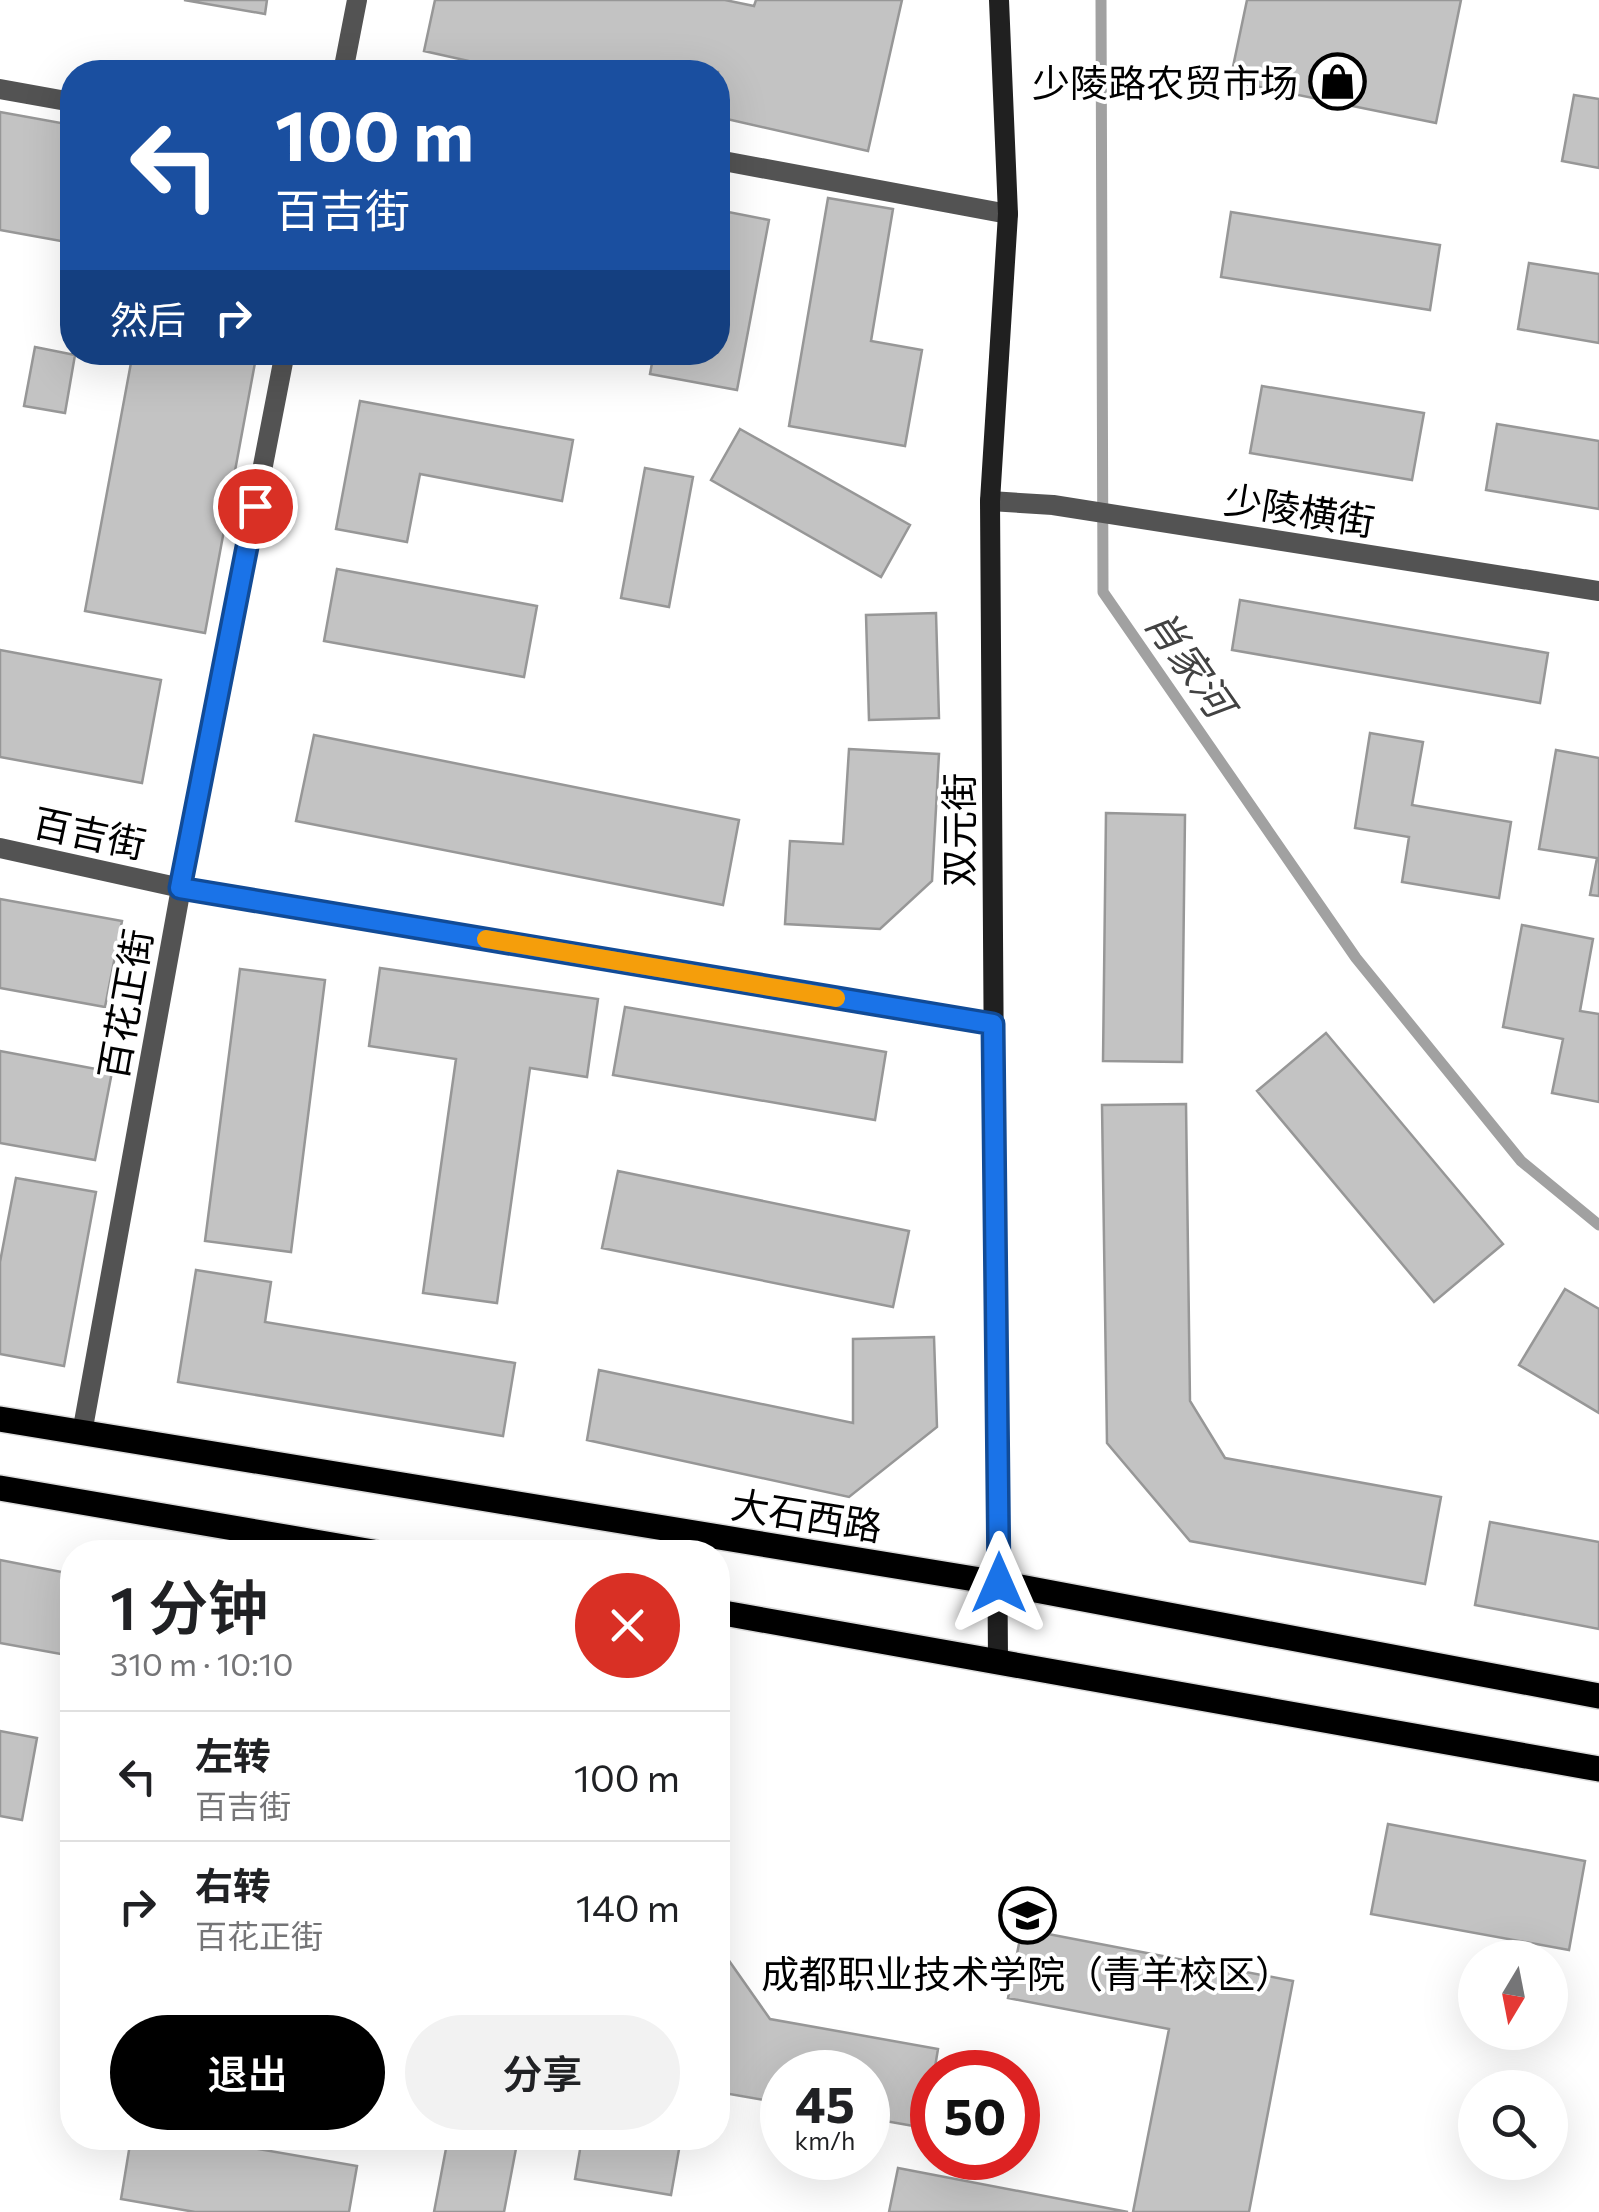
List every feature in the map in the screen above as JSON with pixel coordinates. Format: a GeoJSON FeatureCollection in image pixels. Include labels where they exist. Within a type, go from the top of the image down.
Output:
{"type":"FeatureCollection","features":[{"type":"Feature","properties":{"kind":"main road","name":"双元街"},"geometry":{"type":"LineString","coordinates":[[998,1661],[990,501],[1008,214],[999,0]]}},
{"type":"Feature","properties":{"kind":"main road","name":"大石西路"},"geometry":{"type":"LineString","coordinates":[[0,1419],[999,1583],[1599,1696]]}},
{"type":"Feature","properties":{"kind":"main road"},"geometry":{"type":"LineString","coordinates":[[0,1488],[303,1540]]}},
{"type":"Feature","properties":{"kind":"main road"},"geometry":{"type":"LineString","coordinates":[[730,1614],[1599,1769]]}},
{"type":"Feature","properties":{"kind":"street"},"geometry":{"type":"LineString","coordinates":[[345,60],[357,0]]}},
{"type":"Feature","properties":{"kind":"street"},"geometry":{"type":"LineString","coordinates":[[0,89],[60,100]]}},
{"type":"Feature","properties":{"kind":"street"},"geometry":{"type":"LineString","coordinates":[[730,162],[1008,214]]}},
{"type":"Feature","properties":{"kind":"street","name":"百花正街"},"geometry":{"type":"LineString","coordinates":[[82,1433],[180,888],[282,365]]}},
{"type":"Feature","properties":{"kind":"street","name":"少陵横街"},"geometry":{"type":"LineString","coordinates":[[990,501],[1053,505],[1599,592]]}},
{"type":"Feature","properties":{"kind":"street","name":"百吉街"},"geometry":{"type":"LineString","coordinates":[[0,848],[180,888],[993,1024]]}},
{"type":"Feature","properties":{"kind":"building"},"geometry":{"type":"Polygon","coordinates":[[[184,0],[267,0],[265,14],[184,0]]]}},
{"type":"Feature","properties":{"kind":"building"},"geometry":{"type":"Polygon","coordinates":[[[435,0],[725,0],[754,6],[756,0],[902,0],[868,151],[730,120],[730,60],[464,60],[424,51],[435,0]]]}},
{"type":"Feature","properties":{"kind":"building"},"geometry":{"type":"Polygon","coordinates":[[[1247,0],[1461,0],[1436,123],[1230,81],[1247,0]]]}},
{"type":"Feature","properties":{"kind":"building"},"geometry":{"type":"Polygon","coordinates":[[[1574,95],[1599,99],[1599,168],[1562,161],[1574,95]]]}},
{"type":"Feature","properties":{"kind":"building"},"geometry":{"type":"Polygon","coordinates":[[[0,112],[60,123],[60,241],[0,230],[0,112]]]}},
{"type":"Feature","properties":{"kind":"building"},"geometry":{"type":"Polygon","coordinates":[[[828,198],[893,209],[871,341],[922,350],[905,446],[789,426],[828,198]]]}},
{"type":"Feature","properties":{"kind":"building"},"geometry":{"type":"Polygon","coordinates":[[[730,212],[769,220],[737,390],[650,374],[652,365],[730,365],[730,212]]]}},
{"type":"Feature","properties":{"kind":"building"},"geometry":{"type":"Polygon","coordinates":[[[1231,212],[1440,245],[1430,310],[1221,277],[1231,212]]]}},
{"type":"Feature","properties":{"kind":"building"},"geometry":{"type":"Polygon","coordinates":[[[1529,263],[1599,274],[1599,343],[1518,329],[1529,263]]]}},
{"type":"Feature","properties":{"kind":"building"},"geometry":{"type":"Polygon","coordinates":[[[35,347],[60,352],[60,365],[73,365],[65,413],[24,406],[35,347]]]}},
{"type":"Feature","properties":{"kind":"building"},"geometry":{"type":"Polygon","coordinates":[[[131,365],[255,365],[205,633],[85,611],[131,365]]]}},
{"type":"Feature","properties":{"kind":"building"},"geometry":{"type":"Polygon","coordinates":[[[1262,386],[1424,413],[1412,480],[1250,453],[1262,386]]]}},
{"type":"Feature","properties":{"kind":"building"},"geometry":{"type":"Polygon","coordinates":[[[360,401],[573,440],[562,501],[420,474],[407,542],[336,529],[360,401]]]}},
{"type":"Feature","properties":{"kind":"building"},"geometry":{"type":"Polygon","coordinates":[[[1497,424],[1599,441],[1599,509],[1486,490],[1497,424]]]}},
{"type":"Feature","properties":{"kind":"building"},"geometry":{"type":"Polygon","coordinates":[[[740,429],[910,525],[881,577],[711,480],[740,429]]]}},
{"type":"Feature","properties":{"kind":"building"},"geometry":{"type":"Polygon","coordinates":[[[645,468],[693,477],[669,607],[621,598],[645,468]]]}},
{"type":"Feature","properties":{"kind":"building"},"geometry":{"type":"Polygon","coordinates":[[[337,569],[537,606],[524,677],[324,641],[337,569]]]}},
{"type":"Feature","properties":{"kind":"building"},"geometry":{"type":"Polygon","coordinates":[[[1240,600],[1548,653],[1540,703],[1232,650],[1240,600]]]}},
{"type":"Feature","properties":{"kind":"building"},"geometry":{"type":"Polygon","coordinates":[[[936,613],[939,718],[869,720],[866,615],[936,613]]]}},
{"type":"Feature","properties":{"kind":"building"},"geometry":{"type":"Polygon","coordinates":[[[0,650],[161,680],[142,783],[0,757],[0,650]]]}},
{"type":"Feature","properties":{"kind":"building"},"geometry":{"type":"Polygon","coordinates":[[[1370,733],[1423,742],[1412,805],[1511,822],[1499,898],[1402,882],[1409,837],[1355,828],[1370,733]]]}},
{"type":"Feature","properties":{"kind":"building"},"geometry":{"type":"Polygon","coordinates":[[[314,735],[739,820],[723,905],[296,821],[314,735]]]}},
{"type":"Feature","properties":{"kind":"building"},"geometry":{"type":"Polygon","coordinates":[[[849,749],[939,754],[932,881],[880,929],[785,924],[790,841],[843,844],[849,749]]]}},
{"type":"Feature","properties":{"kind":"building"},"geometry":{"type":"Polygon","coordinates":[[[1556,750],[1599,758],[1599,896],[1590,895],[1597,858],[1539,849],[1556,750]]]}},
{"type":"Feature","properties":{"kind":"building"},"geometry":{"type":"Polygon","coordinates":[[[1106,813],[1185,815],[1182,1062],[1103,1061],[1106,813]]]}},
{"type":"Feature","properties":{"kind":"building"},"geometry":{"type":"Polygon","coordinates":[[[0,899],[122,921],[105,1007],[0,988],[0,899]]]}},
{"type":"Feature","properties":{"kind":"building"},"geometry":{"type":"Polygon","coordinates":[[[1522,925],[1593,939],[1580,1011],[1599,1014],[1599,1102],[1552,1093],[1563,1039],[1503,1027],[1522,925]]]}},
{"type":"Feature","properties":{"kind":"building"},"geometry":{"type":"Polygon","coordinates":[[[380,968],[598,999],[587,1077],[530,1068],[497,1303],[423,1293],[456,1059],[369,1046],[380,968]]]}},
{"type":"Feature","properties":{"kind":"building"},"geometry":{"type":"Polygon","coordinates":[[[240,969],[325,980],[291,1252],[205,1241],[240,969]]]}},
{"type":"Feature","properties":{"kind":"building"},"geometry":{"type":"Polygon","coordinates":[[[625,1007],[886,1052],[875,1120],[613,1075],[625,1007]]]}},
{"type":"Feature","properties":{"kind":"building"},"geometry":{"type":"Polygon","coordinates":[[[1326,1033],[1503,1244],[1434,1302],[1257,1091],[1326,1033]]]}},
{"type":"Feature","properties":{"kind":"building"},"geometry":{"type":"Polygon","coordinates":[[[0,1051],[112,1072],[95,1160],[0,1143],[0,1051]]]}},
{"type":"Feature","properties":{"kind":"building"},"geometry":{"type":"Polygon","coordinates":[[[1186,1104],[1190,1401],[1225,1458],[1441,1497],[1425,1584],[1190,1541],[1107,1443],[1102,1105],[1186,1104]]]}},
{"type":"Feature","properties":{"kind":"building"},"geometry":{"type":"Polygon","coordinates":[[[618,1171],[909,1231],[893,1307],[602,1248],[618,1171]]]}},
{"type":"Feature","properties":{"kind":"building"},"geometry":{"type":"Polygon","coordinates":[[[16,1178],[96,1192],[64,1366],[0,1354],[0,1262],[16,1178]]]}},
{"type":"Feature","properties":{"kind":"building"},"geometry":{"type":"Polygon","coordinates":[[[196,1270],[271,1282],[265,1322],[515,1363],[503,1436],[178,1382],[196,1270]]]}},
{"type":"Feature","properties":{"kind":"building"},"geometry":{"type":"Polygon","coordinates":[[[1565,1289],[1599,1309],[1599,1413],[1519,1365],[1565,1289]]]}},
{"type":"Feature","properties":{"kind":"building"},"geometry":{"type":"Polygon","coordinates":[[[934,1337],[937,1427],[849,1497],[587,1440],[599,1370],[853,1423],[853,1339],[934,1337]]]}},
{"type":"Feature","properties":{"kind":"building"},"geometry":{"type":"Polygon","coordinates":[[[1490,1522],[1599,1542],[1599,1629],[1475,1605],[1490,1522]]]}},
{"type":"Feature","properties":{"kind":"building"},"geometry":{"type":"Polygon","coordinates":[[[0,1560],[60,1572],[60,1654],[0,1643],[0,1560]]]}},
{"type":"Feature","properties":{"kind":"building"},"geometry":{"type":"Polygon","coordinates":[[[0,1731],[37,1738],[22,1820],[0,1816],[0,1731]]]}},
{"type":"Feature","properties":{"kind":"building"},"geometry":{"type":"Polygon","coordinates":[[[1388,1824],[1585,1861],[1569,1950],[1568,1940],[1514,1940],[1371,1914],[1388,1824]]]}},
{"type":"Feature","properties":{"kind":"building"},"geometry":{"type":"Polygon","coordinates":[[[1022,1929],[1293,1981],[1249,2212],[1133,2212],[1169,2029],[1008,1998],[1022,1929]]]}},
{"type":"Feature","properties":{"kind":"building"},"geometry":{"type":"Polygon","coordinates":[[[730,1962],[770,2019],[938,2049],[910,2050],[910,2125],[890,2122],[890,2050],[760,2050],[760,2099],[730,2094],[730,1962]]]}},
{"type":"Feature","properties":{"kind":"building"},"geometry":{"type":"Polygon","coordinates":[[[129,2150],[264,2150],[357,2166],[349,2212],[195,2212],[121,2199],[129,2150]]]}},
{"type":"Feature","properties":{"kind":"building"},"geometry":{"type":"Polygon","coordinates":[[[446,2150],[516,2150],[504,2212],[434,2212],[446,2150]]]}},
{"type":"Feature","properties":{"kind":"building"},"geometry":{"type":"Polygon","coordinates":[[[580,2150],[679,2150],[671,2195],[575,2179],[580,2150]]]}},
{"type":"Feature","properties":{"kind":"building"},"geometry":{"type":"Polygon","coordinates":[[[898,2168],[910,2170],[910,2180],[961,2180],[1128,2212],[889,2212],[898,2168]]]}},
{"type":"Feature","properties":{"kind":"waterway","name":"肖家河"},"geometry":{"type":"LineString","coordinates":[[1101,0],[1103,592],[1356,958],[1521,1161],[1599,1225]]}},
{"type":"Feature","properties":{"kind":"slow traffic"},"geometry":{"type":"LineString","coordinates":[[486,939],[836,998]]}},
{"type":"Feature","properties":{"kind":"place","name":"少陵路农贸市场"},"geometry":{"type":"Point","coordinates":[1337,81]}},
{"type":"Feature","properties":{"kind":"place","name":"成都职业技术学院（青羊校区）"},"geometry":{"type":"Point","coordinates":[1027,1915]}},
{"type":"Feature","properties":{"kind":"route"},"geometry":{"type":"LineString","coordinates":[[255,506],[180,888],[993,1024],[999,1583]]}}]}
